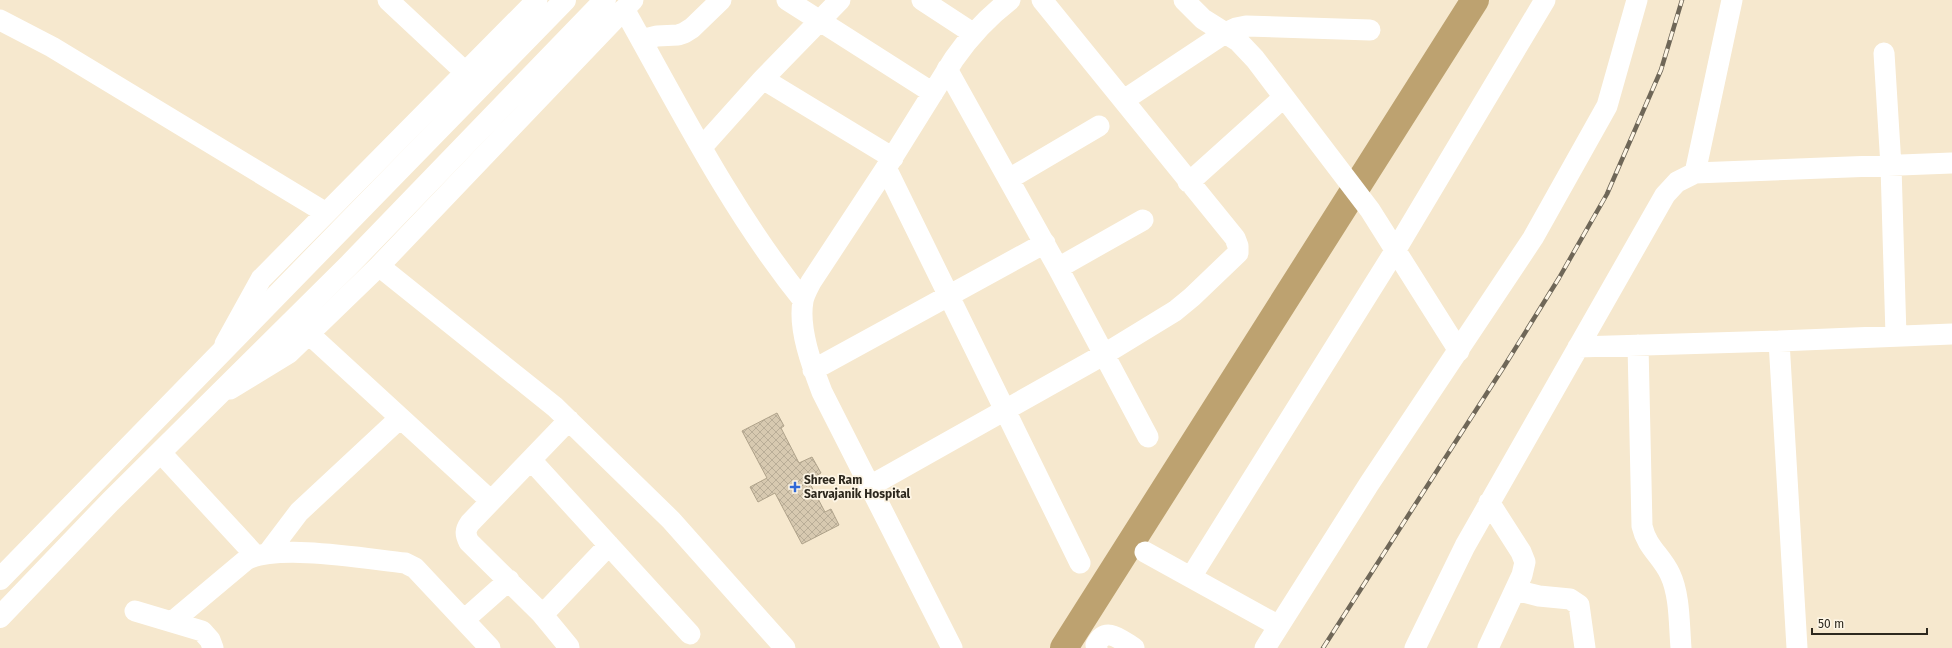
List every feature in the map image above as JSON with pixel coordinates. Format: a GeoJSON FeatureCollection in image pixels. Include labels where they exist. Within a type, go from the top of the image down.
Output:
{"type":"FeatureCollection","features":[{"type":"Feature","properties":{"kind":"highway"},"geometry":{"type":"LineString","coordinates":[[1,577],[566,0]]}},
{"type":"Feature","properties":{"kind":"highway"},"geometry":{"type":"LineString","coordinates":[[3,616],[98,515],[215,398],[304,324],[621,3]]}},
{"type":"Feature","properties":{"kind":"street"},"geometry":{"type":"LineString","coordinates":[[388,0],[465,72]]}},
{"type":"Feature","properties":{"kind":"street"},"geometry":{"type":"LineString","coordinates":[[218,356],[261,279],[537,0]]}},
{"type":"Feature","properties":{"kind":"street"},"geometry":{"type":"LineString","coordinates":[[641,40],[684,33],[692,28],[722,0]]}},
{"type":"Feature","properties":{"kind":"street"},"geometry":{"type":"LineString","coordinates":[[787,0],[933,93]]}},
{"type":"Feature","properties":{"kind":"street"},"geometry":{"type":"LineString","coordinates":[[702,147],[763,79],[840,0]]}},
{"type":"Feature","properties":{"kind":"street"},"geometry":{"type":"LineString","coordinates":[[922,0],[974,34]]}},
{"type":"Feature","properties":{"kind":"street"},"geometry":{"type":"LineString","coordinates":[[945,646],[870,486],[822,392],[813,370],[802,320],[803,300],[811,282],[890,163],[948,69],[974,34],[1010,0]]}},
{"type":"Feature","properties":{"kind":"street"},"geometry":{"type":"LineString","coordinates":[[870,486],[1103,355],[1175,311],[1233,259],[1238,252],[1238,246],[1235,238],[1188,182],[1124,100],[1042,0]]}},
{"type":"Feature","properties":{"kind":"street"},"geometry":{"type":"LineString","coordinates":[[1184,0],[1203,19],[1246,48],[1284,96],[1364,200],[1459,351]]}},
{"type":"Feature","properties":{"kind":"street"},"geometry":{"type":"LineString","coordinates":[[1191,577],[1395,251],[1545,0]]}},
{"type":"Feature","properties":{"kind":"street"},"geometry":{"type":"LineString","coordinates":[[1695,173],[1732,0]]}},
{"type":"Feature","properties":{"kind":"street"},"geometry":{"type":"LineString","coordinates":[[491,501],[400,418],[304,324],[379,266],[621,3],[740,214],[779,271],[803,300]]}},
{"type":"Feature","properties":{"kind":"street"},"geometry":{"type":"LineString","coordinates":[[1265,648],[1369,484],[1533,238],[1607,106],[1631,3]]}},
{"type":"Feature","properties":{"kind":"street"},"geometry":{"type":"LineString","coordinates":[[0,20],[52,47],[326,213]]}},
{"type":"Feature","properties":{"kind":"street"},"geometry":{"type":"LineString","coordinates":[[1124,100],[1225,33],[1246,26],[1370,30]]}},
{"type":"Feature","properties":{"kind":"street"},"geometry":{"type":"LineString","coordinates":[[1884,52],[1891,166],[1896,336]]}},
{"type":"Feature","properties":{"kind":"street"},"geometry":{"type":"LineString","coordinates":[[948,69],[1045,243],[1103,355],[1148,437]]}},
{"type":"Feature","properties":{"kind":"street"},"geometry":{"type":"LineString","coordinates":[[763,79],[890,163],[948,296],[1080,563]]}},
{"type":"Feature","properties":{"kind":"street"},"geometry":{"type":"LineString","coordinates":[[1188,182],[1284,96]]}},
{"type":"Feature","properties":{"kind":"street"},"geometry":{"type":"LineString","coordinates":[[1009,179],[1099,126]]}},
{"type":"Feature","properties":{"kind":"street"},"geometry":{"type":"LineString","coordinates":[[1415,648],[1465,546],[1489,502],[1665,195],[1677,182],[1695,173],[1952,163]]}},
{"type":"Feature","properties":{"kind":"street"},"geometry":{"type":"LineString","coordinates":[[1058,268],[1143,220]]}},
{"type":"Feature","properties":{"kind":"street"},"geometry":{"type":"LineString","coordinates":[[813,370],[1045,243]]}},
{"type":"Feature","properties":{"kind":"street"},"geometry":{"type":"LineString","coordinates":[[379,266],[555,407],[569,420],[671,520],[785,648]]}},
{"type":"Feature","properties":{"kind":"street"},"geometry":{"type":"LineString","coordinates":[[1578,347],[1952,334]]}},
{"type":"Feature","properties":{"kind":"street"},"geometry":{"type":"LineString","coordinates":[[1779,341],[1798,648]]}},
{"type":"Feature","properties":{"kind":"street"},"geometry":{"type":"LineString","coordinates":[[1638,345],[1642,526],[1645,539],[1670,573],[1675,586],[1681,648]]}},
{"type":"Feature","properties":{"kind":"street"},"geometry":{"type":"LineString","coordinates":[[261,554],[299,512],[400,418]]}},
{"type":"Feature","properties":{"kind":"street"},"geometry":{"type":"LineString","coordinates":[[569,420],[470,523],[466,529],[465,535],[469,542],[541,613],[569,647]]}},
{"type":"Feature","properties":{"kind":"street"},"geometry":{"type":"LineString","coordinates":[[161,452],[261,554]]}},
{"type":"Feature","properties":{"kind":"street"},"geometry":{"type":"LineString","coordinates":[[532,460],[690,634]]}},
{"type":"Feature","properties":{"kind":"street"},"geometry":{"type":"LineString","coordinates":[[1488,648],[1516,590],[1522,575],[1524,562],[1521,552],[1489,502]]}},
{"type":"Feature","properties":{"kind":"street"},"geometry":{"type":"LineString","coordinates":[[541,613],[550,607],[609,545]]}},
{"type":"Feature","properties":{"kind":"street"},"geometry":{"type":"LineString","coordinates":[[1145,552],[1279,626]]}},
{"type":"Feature","properties":{"kind":"street"},"geometry":{"type":"LineString","coordinates":[[172,622],[246,560],[261,554],[317,553],[405,563],[415,568],[464,620],[481,646]]}},
{"type":"Feature","properties":{"kind":"street"},"geometry":{"type":"LineString","coordinates":[[464,620],[509,580]]}},
{"type":"Feature","properties":{"kind":"street"},"geometry":{"type":"LineString","coordinates":[[1516,590],[1539,596],[1570,598],[1579,605],[1585,648]]}},
{"type":"Feature","properties":{"kind":"street"},"geometry":{"type":"LineString","coordinates":[[135,611],[202,630],[210,640],[213,648]]}},
{"type":"Feature","properties":{"kind":"street"},"geometry":{"type":"LineString","coordinates":[[1097,648],[1096,645],[1099,638],[1107,634],[1115,636],[1134,648]]}},
{"type":"Feature","properties":{"kind":"building"},"geometry":{"type":"Polygon","coordinates":[[[777,413],[784,426],[781,428],[799,463],[812,457],[821,473],[808,480],[825,512],[831,509],[839,525],[802,544],[775,493],[758,502],[750,487],[767,478],[742,431],[777,413]]]}},
{"type":"Feature","properties":{"kind":"waterway"},"geometry":{"type":"LineString","coordinates":[[1064,648],[1475,0]]}},
{"type":"Feature","properties":{"kind":"railway"},"geometry":{"type":"LineString","coordinates":[[1323,648],[1505,365],[1559,278],[1607,194],[1661,70],[1682,0]]}},
{"type":"Feature","properties":{"kind":"place","name":"Shree Ram Sarvajanik Hospital"},"geometry":{"type":"Point","coordinates":[795,487]}}]}
